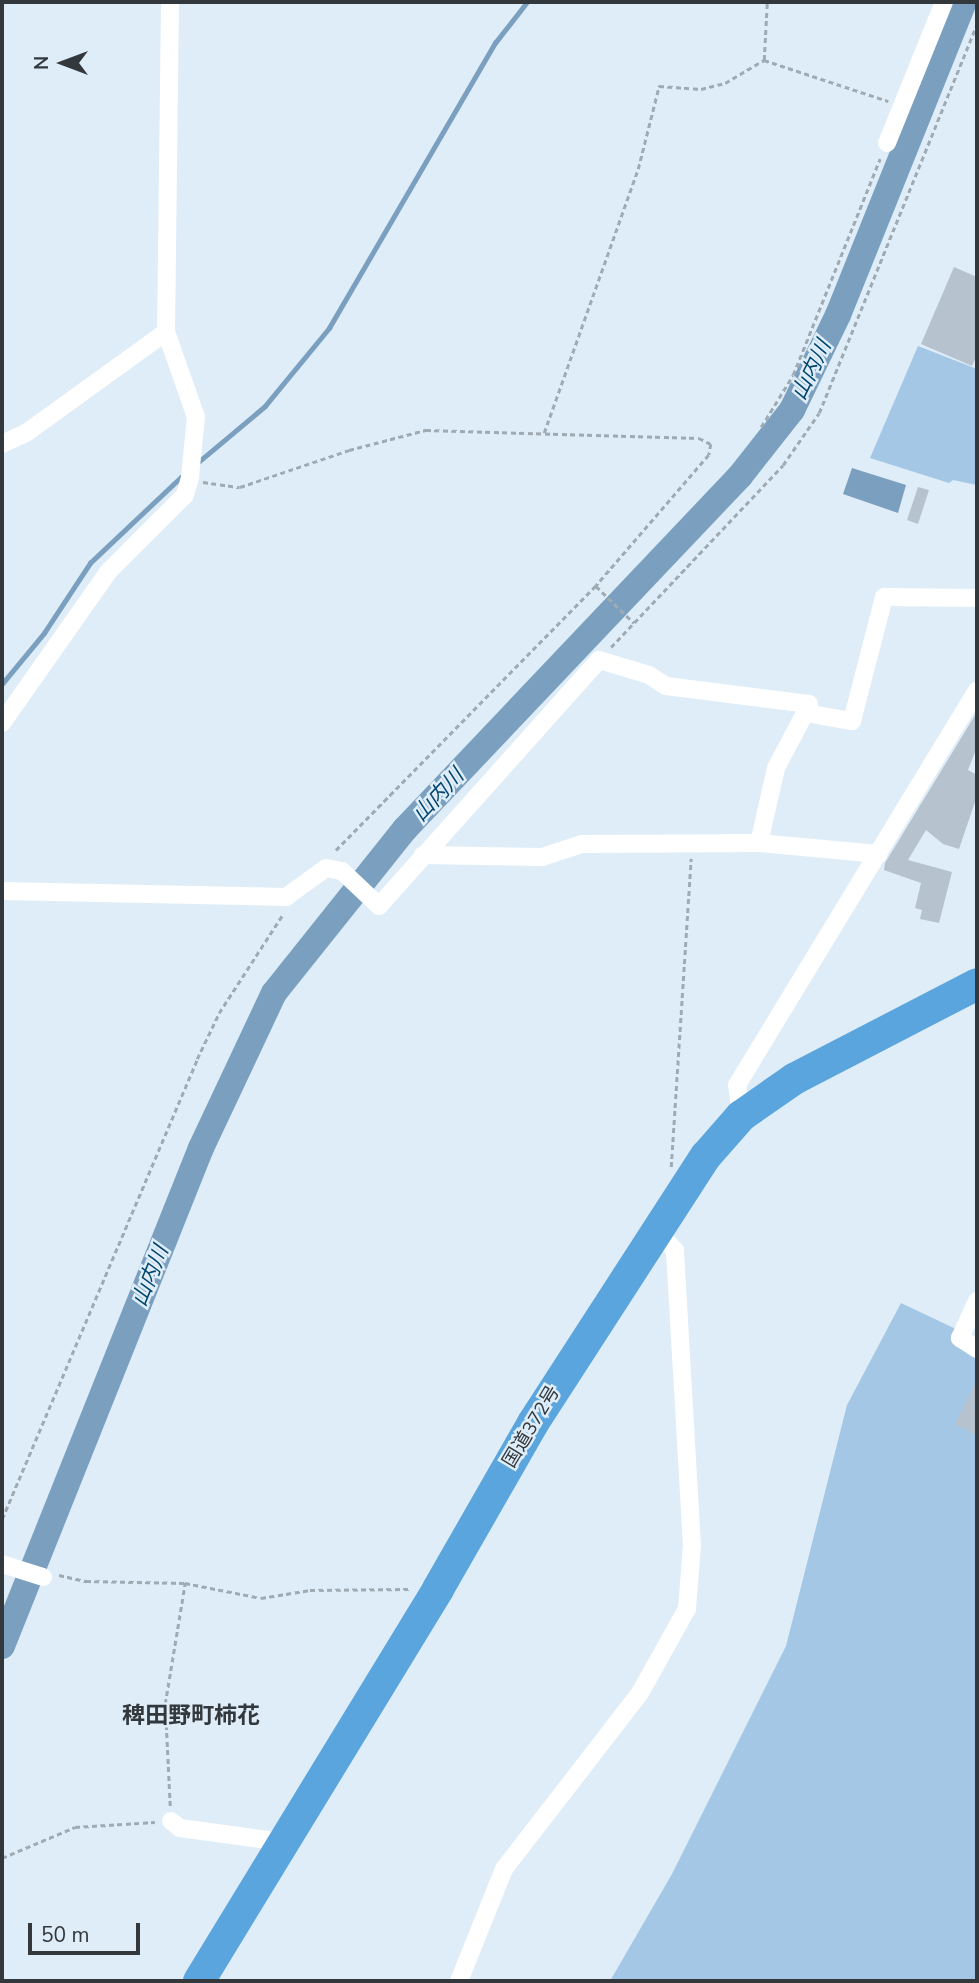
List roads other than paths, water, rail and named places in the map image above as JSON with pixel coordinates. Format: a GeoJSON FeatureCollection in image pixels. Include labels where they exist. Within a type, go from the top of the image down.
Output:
{"type":"FeatureCollection","features":[{"type":"Feature","properties":{"kind":"highway","name":"国道372号"},"geometry":{"type":"LineString","coordinates":[[199,1981],[438,1589],[533,1423],[675,1198],[741,1116],[794,1079],[977,984]]}},
{"type":"Feature","properties":{"kind":"street"},"geometry":{"type":"LineString","coordinates":[[2,723],[109,571],[185,495],[190,477],[196,417],[166,332],[170,2]]}},
{"type":"Feature","properties":{"kind":"street"},"geometry":{"type":"LineString","coordinates":[[887,143],[944,2]]}},
{"type":"Feature","properties":{"kind":"street"},"geometry":{"type":"LineString","coordinates":[[2,444],[26,433],[166,332]]}},
{"type":"Feature","properties":{"kind":"street"},"geometry":{"type":"LineString","coordinates":[[805,713],[852,721],[884,597],[977,598]]}},
{"type":"Feature","properties":{"kind":"street"},"geometry":{"type":"LineString","coordinates":[[2,891],[286,897],[334,869],[379,906],[599,660],[649,675],[666,686],[809,704],[776,768],[759,843]]}},
{"type":"Feature","properties":{"kind":"street"},"geometry":{"type":"LineString","coordinates":[[741,1116],[737,1085],[977,691]]}},
{"type":"Feature","properties":{"kind":"street"},"geometry":{"type":"LineString","coordinates":[[424,855],[542,857],[582,844],[759,843],[878,854]]}},
{"type":"Feature","properties":{"kind":"street"},"geometry":{"type":"LineString","coordinates":[[459,1981],[504,1870],[639,1693],[687,1609],[692,1546],[675,1250],[654,1230]]}},
{"type":"Feature","properties":{"kind":"street"},"geometry":{"type":"LineString","coordinates":[[977,1301],[960,1338],[977,1349]]}},
{"type":"Feature","properties":{"kind":"street"},"geometry":{"type":"LineString","coordinates":[[7,1565],[43,1577]]}},
{"type":"Feature","properties":{"kind":"street"},"geometry":{"type":"LineString","coordinates":[[171,1821],[180,1828],[282,1842]]}},
{"type":"Feature","properties":{"kind":"waterway"},"geometry":{"type":"LineString","coordinates":[[196,464],[265,406],[329,328],[495,43],[527,2]]}},
{"type":"Feature","properties":{"kind":"waterway","name":"山内川"},"geometry":{"type":"LineString","coordinates":[[2,1646],[201,1148],[274,993],[405,829],[740,476],[792,410],[838,315],[964,2]]}},
{"type":"Feature","properties":{"kind":"waterway"},"geometry":{"type":"LineString","coordinates":[[2,684],[44,633],[90,563],[184,474]]}},
{"type":"Feature","properties":{"kind":"district","name":"稗田野町柿花"},"geometry":{"type":"Point","coordinates":[191,1716]}}]}
